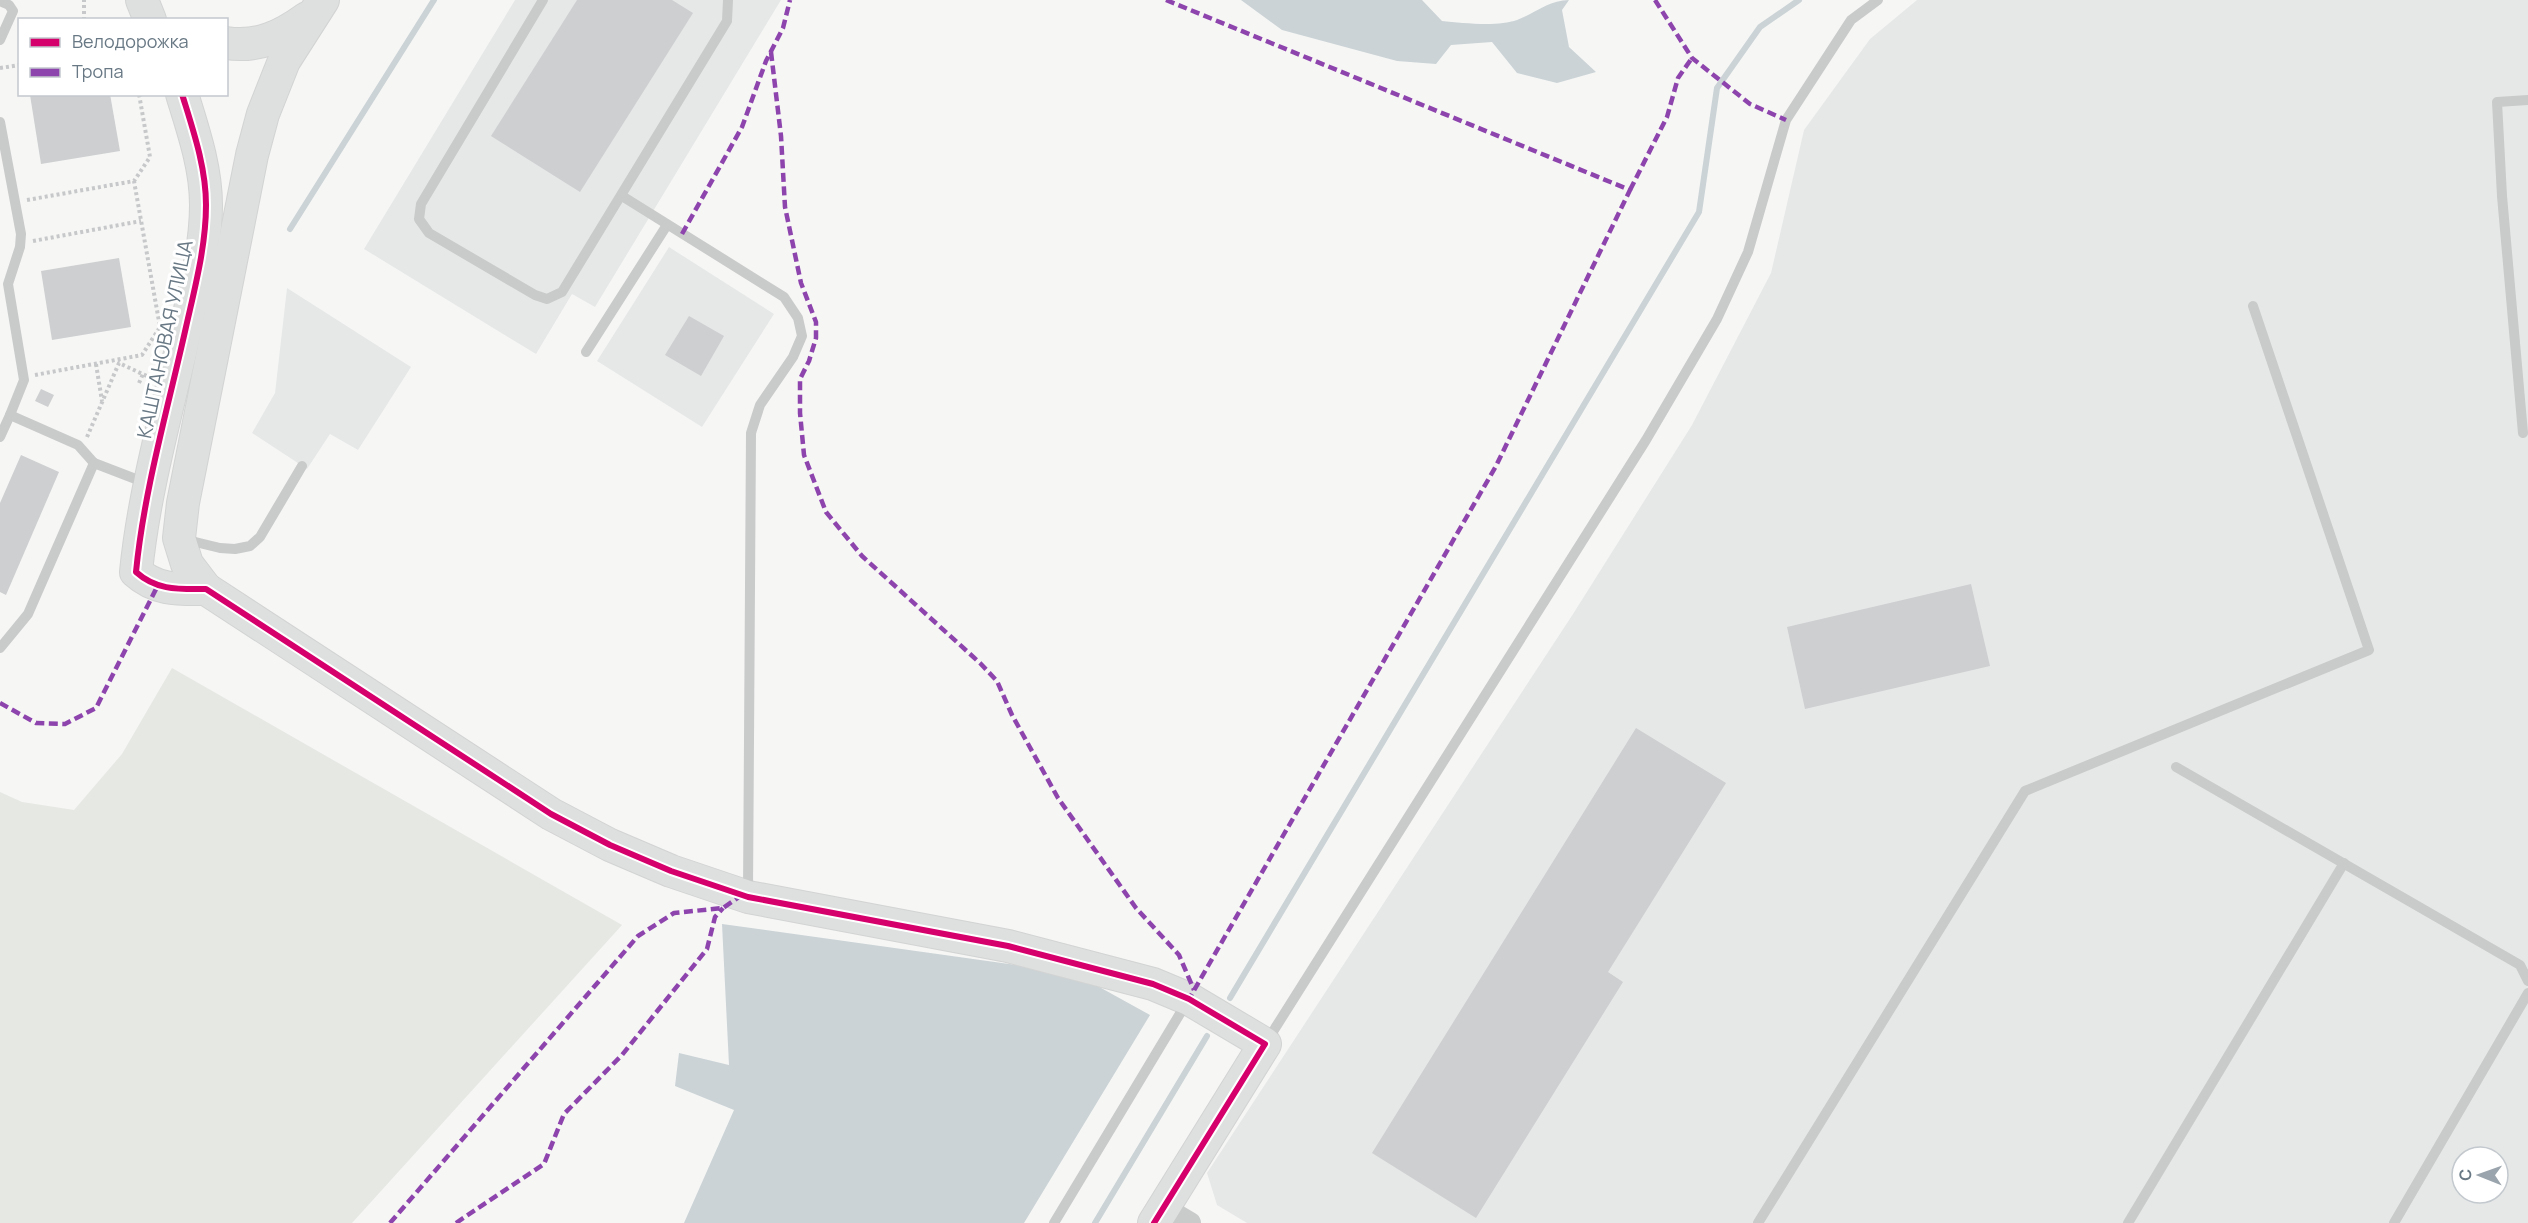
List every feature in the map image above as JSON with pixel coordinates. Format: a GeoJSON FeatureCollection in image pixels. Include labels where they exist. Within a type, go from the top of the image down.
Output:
{"type":"FeatureCollection","features":[{"type":"Feature","properties":{"kind":"street"},"geometry":{"type":"LineString","coordinates":[[142,0],[149,18]]}},
{"type":"Feature","properties":{"kind":"street"},"geometry":{"type":"LineString","coordinates":[[319,6],[284,61],[263,114],[252,155],[183,503],[179,538],[187,564],[206,589],[551,814],[610,845],[671,871],[748,897],[1008,946],[1070,960],[1153,984],[1189,999],[1266,1044],[1169,1218]]}},
{"type":"Feature","properties":{"kind":"street"},"geometry":{"type":"LineString","coordinates":[[228,43],[241,46],[281,36],[319,6]]}},
{"type":"Feature","properties":{"kind":"street","name":"КАШТАНОВАЯ УЛИЦА"},"geometry":{"type":"LineString","coordinates":[[183,96],[200,156],[206,205],[202,258],[150,485],[139,540],[136,572],[147,582],[168,589],[206,589]]}},
{"type":"Feature","properties":{"kind":"lane"},"geometry":{"type":"LineString","coordinates":[[543,0],[422,204],[419,219],[429,232],[535,295],[548,298],[562,292],[622,196],[727,21],[728,0]]}},
{"type":"Feature","properties":{"kind":"lane"},"geometry":{"type":"LineString","coordinates":[[1266,1044],[1639,450],[1717,319],[1748,252],[1786,120],[1851,20],[1878,0]]}},
{"type":"Feature","properties":{"kind":"lane"},"geometry":{"type":"LineString","coordinates":[[0,1],[9,5],[13,11],[12,18],[0,40]]}},
{"type":"Feature","properties":{"kind":"lane"},"geometry":{"type":"LineString","coordinates":[[2523,433],[2502,196],[2497,102],[2528,100]]}},
{"type":"Feature","properties":{"kind":"lane"},"geometry":{"type":"LineString","coordinates":[[0,122],[21,243],[8,284],[24,377],[24,384],[0,437]]}},
{"type":"Feature","properties":{"kind":"lane"},"geometry":{"type":"LineString","coordinates":[[622,196],[784,297],[798,318],[802,336],[793,357],[760,405],[751,433],[748,897]]}},
{"type":"Feature","properties":{"kind":"lane"},"geometry":{"type":"LineString","coordinates":[[586,352],[668,225]]}},
{"type":"Feature","properties":{"kind":"lane"},"geometry":{"type":"LineString","coordinates":[[1758,1223],[2025,791],[2369,650],[2253,306]]}},
{"type":"Feature","properties":{"kind":"lane"},"geometry":{"type":"LineString","coordinates":[[10,415],[75,443],[94,464],[150,485]]}},
{"type":"Feature","properties":{"kind":"lane"},"geometry":{"type":"LineString","coordinates":[[0,648],[4,634],[28,614],[94,464]]}},
{"type":"Feature","properties":{"kind":"lane"},"geometry":{"type":"LineString","coordinates":[[179,538],[220,548],[235,549],[250,546],[260,537],[302,466]]}},
{"type":"Feature","properties":{"kind":"lane"},"geometry":{"type":"LineString","coordinates":[[2176,767],[2520,965],[2528,981]]}},
{"type":"Feature","properties":{"kind":"lane"},"geometry":{"type":"LineString","coordinates":[[2128,1223],[2344,862]]}},
{"type":"Feature","properties":{"kind":"lane"},"geometry":{"type":"LineString","coordinates":[[2394,1223],[2528,993]]}},
{"type":"Feature","properties":{"kind":"lane"},"geometry":{"type":"LineString","coordinates":[[1054,1223],[1189,999]]}},
{"type":"Feature","properties":{"kind":"path"},"geometry":{"type":"LineString","coordinates":[[84,0],[84,18]]}},
{"type":"Feature","properties":{"kind":"path"},"geometry":{"type":"LineString","coordinates":[[0,68],[18,65]]}},
{"type":"Feature","properties":{"kind":"path"},"geometry":{"type":"LineString","coordinates":[[24,377],[142,355],[160,327],[134,181],[150,157],[139,96]]}},
{"type":"Feature","properties":{"kind":"path"},"geometry":{"type":"LineString","coordinates":[[15,202],[134,181]]}},
{"type":"Feature","properties":{"kind":"path"},"geometry":{"type":"LineString","coordinates":[[21,243],[141,221]]}},
{"type":"Feature","properties":{"kind":"path"},"geometry":{"type":"LineString","coordinates":[[118,361],[159,381]]}},
{"type":"Feature","properties":{"kind":"path"},"geometry":{"type":"LineString","coordinates":[[82,449],[118,361]]}},
{"type":"Feature","properties":{"kind":"path"},"geometry":{"type":"LineString","coordinates":[[96,364],[102,402]]}},
{"type":"Feature","properties":{"kind":"path"},"geometry":{"type":"LineString","coordinates":[[140,383],[143,374]]}},
{"type":"Feature","properties":{"kind":"shaded area"},"geometry":{"type":"Polygon","coordinates":[[[515,0],[781,0],[595,307],[572,294],[536,354],[364,249],[515,0]]]}},
{"type":"Feature","properties":{"kind":"shaded area"},"geometry":{"type":"Polygon","coordinates":[[[1241,0],[1422,0],[1442,21],[1490,24],[1517,20],[1549,4],[1569,0],[1562,10],[1569,47],[1596,72],[1557,83],[1517,73],[1492,42],[1451,45],[1436,64],[1397,61],[1282,30],[1241,0]]]}},
{"type":"Feature","properties":{"kind":"shaded area"},"geometry":{"type":"Polygon","coordinates":[[[1917,0],[2528,0],[2528,1223],[1247,1223],[1217,1205],[1207,1173],[1573,614],[1692,425],[1771,273],[1804,130],[1870,39],[1917,0]]]}},
{"type":"Feature","properties":{"kind":"shaded area"},"geometry":{"type":"Polygon","coordinates":[[[669,247],[774,314],[702,427],[597,361],[669,247]]]}},
{"type":"Feature","properties":{"kind":"shaded area"},"geometry":{"type":"Polygon","coordinates":[[[287,288],[411,367],[358,450],[330,434],[307,469],[252,433],[275,393],[287,288]]]}},
{"type":"Feature","properties":{"kind":"shaded area"},"geometry":{"type":"Polygon","coordinates":[[[172,668],[622,925],[352,1223],[0,1223],[0,792],[22,802],[74,810],[122,754],[172,668]]]}},
{"type":"Feature","properties":{"kind":"shaded area"},"geometry":{"type":"Polygon","coordinates":[[[722,924],[1074,973],[1150,1015],[1024,1223],[684,1223],[734,1110],[675,1086],[679,1053],[729,1065],[722,924]]]}},
{"type":"Feature","properties":{"kind":"building"},"geometry":{"type":"Polygon","coordinates":[[[577,0],[672,0],[693,13],[580,192],[491,136],[577,0]]]}},
{"type":"Feature","properties":{"kind":"building"},"geometry":{"type":"Polygon","coordinates":[[[30,96],[110,96],[120,151],[41,164],[30,96]]]}},
{"type":"Feature","properties":{"kind":"building"},"geometry":{"type":"Polygon","coordinates":[[[119,258],[131,327],[52,340],[41,271],[119,258]]]}},
{"type":"Feature","properties":{"kind":"building"},"geometry":{"type":"Polygon","coordinates":[[[689,316],[724,336],[701,376],[665,355],[689,316]]]}},
{"type":"Feature","properties":{"kind":"building"},"geometry":{"type":"Polygon","coordinates":[[[41,389],[54,395],[48,407],[35,401],[41,389]]]}},
{"type":"Feature","properties":{"kind":"building"},"geometry":{"type":"Polygon","coordinates":[[[21,455],[59,472],[6,595],[0,592],[0,503],[21,455]]]}},
{"type":"Feature","properties":{"kind":"building"},"geometry":{"type":"Polygon","coordinates":[[[1971,584],[1990,666],[1805,709],[1787,627],[1971,584]]]}},
{"type":"Feature","properties":{"kind":"building"},"geometry":{"type":"Polygon","coordinates":[[[1636,728],[1726,783],[1608,972],[1623,982],[1476,1218],[1372,1153],[1636,728]]]}},
{"type":"Feature","properties":{"kind":"waterway"},"geometry":{"type":"LineString","coordinates":[[290,229],[434,0]]}},
{"type":"Feature","properties":{"kind":"waterway"},"geometry":{"type":"LineString","coordinates":[[1230,998],[1699,212],[1717,88],[1760,27],[1799,0]]}},
{"type":"Feature","properties":{"kind":"waterway"},"geometry":{"type":"LineString","coordinates":[[1095,1223],[1207,1036]]}},
{"type":"Feature","properties":{"kind":"marked path"},"geometry":{"type":"LineString","coordinates":[[682,234],[742,127],[766,61],[783,28],[790,0]]}},
{"type":"Feature","properties":{"kind":"marked path"},"geometry":{"type":"LineString","coordinates":[[1166,0],[1630,190],[1496,466],[1189,999]]}},
{"type":"Feature","properties":{"kind":"marked path"},"geometry":{"type":"LineString","coordinates":[[1655,0],[1692,58],[1750,104],[1786,120]]}},
{"type":"Feature","properties":{"kind":"marked path"},"geometry":{"type":"LineString","coordinates":[[771,52],[781,136],[785,207],[801,283],[816,322],[816,338],[809,361],[800,379],[804,455],[826,512],[862,556],[997,681],[1012,715],[1058,798],[1136,908],[1179,955],[1194,990]]}},
{"type":"Feature","properties":{"kind":"marked path"},"geometry":{"type":"LineString","coordinates":[[1630,190],[1667,117],[1678,78],[1692,58]]}},
{"type":"Feature","properties":{"kind":"marked path"},"geometry":{"type":"LineString","coordinates":[[0,703],[36,723],[65,724],[96,708],[158,585]]}},
{"type":"Feature","properties":{"kind":"marked path"},"geometry":{"type":"LineString","coordinates":[[390,1223],[638,936],[674,913],[723,908],[742,895]]}},
{"type":"Feature","properties":{"kind":"marked path"},"geometry":{"type":"LineString","coordinates":[[456,1223],[544,1164],[564,1114],[622,1055],[707,949],[715,917],[723,908]]}},
{"type":"Feature","properties":{"kind":"cycle path"},"geometry":{"type":"LineString","coordinates":[[183,96],[204,177],[206,205],[204,236],[196,282],[151,480],[136,572],[152,583],[169,588],[206,589],[551,814],[610,845],[671,871],[748,897],[1008,946],[1153,984],[1189,999],[1265,1044],[1154,1223]]}}]}
